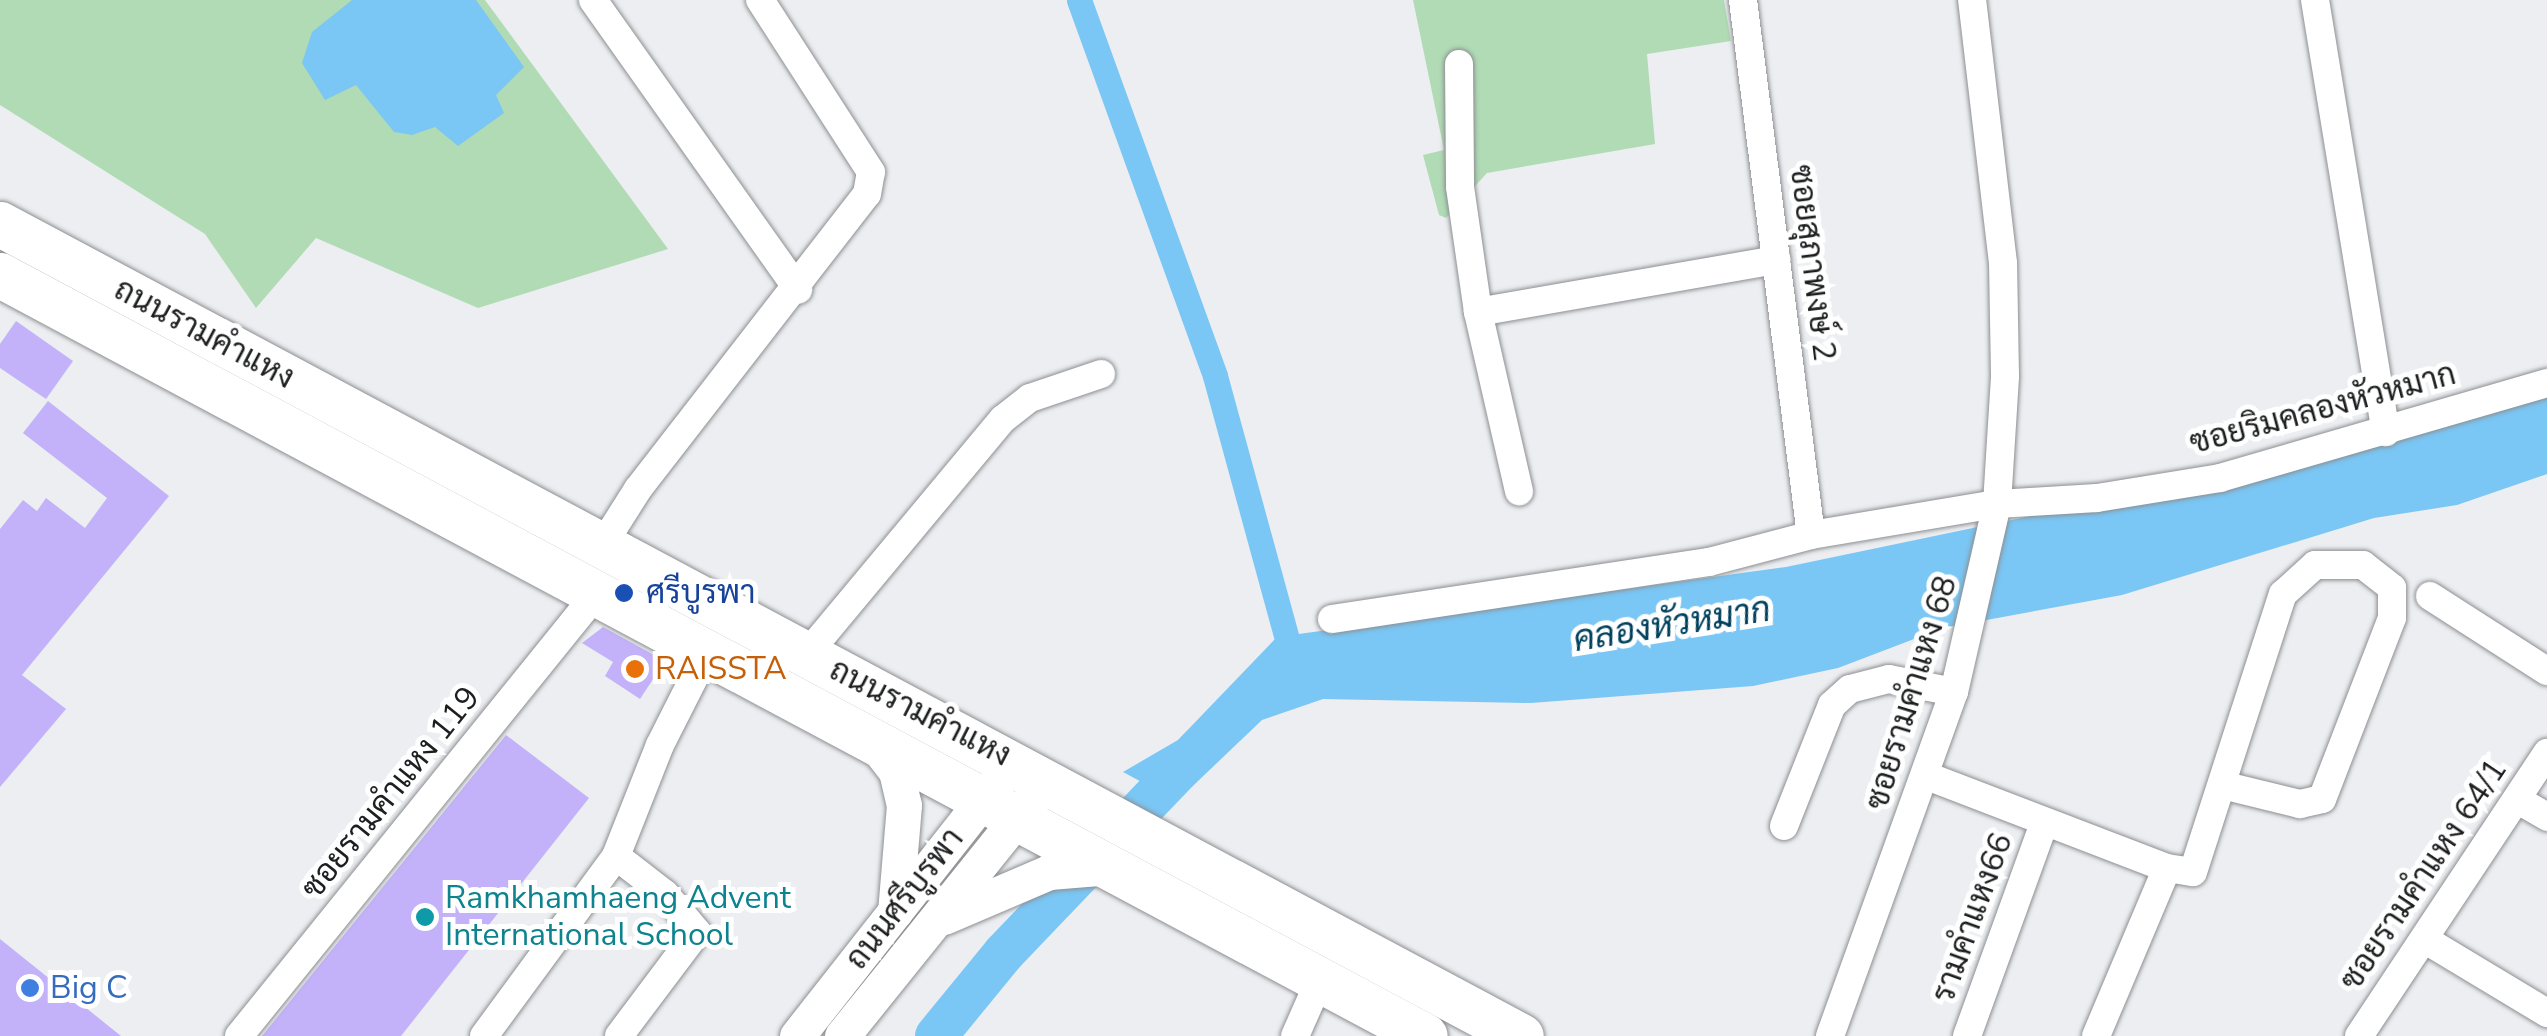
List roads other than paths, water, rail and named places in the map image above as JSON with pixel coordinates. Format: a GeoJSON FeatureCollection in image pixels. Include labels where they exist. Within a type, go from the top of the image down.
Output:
{"type":"FeatureCollection","features":[{"type":"Feature","properties":{"kind":"main road","name":"ถนนรามคำแหง"},"geometry":{"type":"LineString","coordinates":[[0,224],[602,546],[1100,806],[1521,1036]]}},
{"type":"Feature","properties":{"kind":"main road","name":"ถนนรามคำแหง"},"geometry":{"type":"LineString","coordinates":[[0,275],[1004,806],[1425,1036]]}},
{"type":"Feature","properties":{"kind":"street"},"geometry":{"type":"LineString","coordinates":[[593,0],[798,290]]}},
{"type":"Feature","properties":{"kind":"street"},"geometry":{"type":"LineString","coordinates":[[602,546],[638,489],[798,290],[867,194],[871,172],[760,0]]}},
{"type":"Feature","properties":{"kind":"street","name":"ซอยสุภาพงษ์ 2"},"geometry":{"type":"LineString","coordinates":[[1744,0],[1812,535]]}},
{"type":"Feature","properties":{"kind":"street","name":"ซอยรามคำแหง 68"},"geometry":{"type":"LineString","coordinates":[[1830,1036],[1927,776],[1954,692],[1972,632],[1996,510],[2005,376],[2003,263],[1972,0]]}},
{"type":"Feature","properties":{"kind":"street"},"geometry":{"type":"LineString","coordinates":[[2315,0],[2386,432]]}},
{"type":"Feature","properties":{"kind":"street"},"geometry":{"type":"LineString","coordinates":[[1459,64],[1461,200],[1478,312],[1519,491]]}},
{"type":"Feature","properties":{"kind":"street"},"geometry":{"type":"LineString","coordinates":[[1478,312],[1776,260]]}},
{"type":"Feature","properties":{"kind":"street"},"geometry":{"type":"LineString","coordinates":[[807,654],[1003,419],[1030,398],[1101,374]]}},
{"type":"Feature","properties":{"kind":"street","name":"ซอยริมคลองหัวหมาก"},"geometry":{"type":"LineString","coordinates":[[1332,619],[1709,562],[1812,535],[2220,478],[2547,384]]}},
{"type":"Feature","properties":{"kind":"street"},"geometry":{"type":"LineString","coordinates":[[2096,1036],[2167,868],[2198,868],[2222,785],[2283,594],[2314,566],[2364,565],[2392,588],[2392,618],[2322,798],[2300,804],[2222,785]]}},
{"type":"Feature","properties":{"kind":"street","name":"ซอยรามคำแหง 119"},"geometry":{"type":"LineString","coordinates":[[238,1036],[598,593]]}},
{"type":"Feature","properties":{"kind":"street"},"geometry":{"type":"LineString","coordinates":[[2430,596],[2547,671]]}},
{"type":"Feature","properties":{"kind":"street"},"geometry":{"type":"LineString","coordinates":[[484,1036],[616,856],[660,745],[708,650]]}},
{"type":"Feature","properties":{"kind":"street"},"geometry":{"type":"LineString","coordinates":[[1784,826],[1832,705],[1850,689],[1889,679],[1954,692]]}},
{"type":"Feature","properties":{"kind":"street"},"geometry":{"type":"LineString","coordinates":[[868,735],[896,771],[904,805],[910,920],[1048,872],[1118,867]]}},
{"type":"Feature","properties":{"kind":"street","name":"ซอยรามคำแหง 64/1"},"geometry":{"type":"LineString","coordinates":[[2359,1036],[2547,753]]}},
{"type":"Feature","properties":{"kind":"street","name":"ถนนศรีบูรพา"},"geometry":{"type":"LineString","coordinates":[[797,1036],[910,920],[1030,770]]}},
{"type":"Feature","properties":{"kind":"street","name":"รามคำแหง66"},"geometry":{"type":"LineString","coordinates":[[1927,776],[2167,868]]}},
{"type":"Feature","properties":{"kind":"street"},"geometry":{"type":"LineString","coordinates":[[2518,800],[2547,817]]}},
{"type":"Feature","properties":{"kind":"street","name":"รามคำแหง66"},"geometry":{"type":"LineString","coordinates":[[1967,1036],[2044,823]]}},
{"type":"Feature","properties":{"kind":"street"},"geometry":{"type":"LineString","coordinates":[[616,856],[665,894],[697,932],[619,1036]]}},
{"type":"Feature","properties":{"kind":"street","name":"ถนนศรีบูรพา"},"geometry":{"type":"LineString","coordinates":[[842,1036],[910,920]]}},
{"type":"Feature","properties":{"kind":"street"},"geometry":{"type":"LineString","coordinates":[[2424,939],[2547,1012]]}},
{"type":"Feature","properties":{"kind":"street"},"geometry":{"type":"LineString","coordinates":[[1295,1036],[1321,977]]}},
{"type":"Feature","properties":{"kind":"water"},"geometry":{"type":"Polygon","coordinates":[[[352,0],[476,0],[524,67],[496,95],[504,113],[458,146],[435,127],[412,135],[394,132],[356,85],[325,100],[302,63],[312,32],[352,0]]]}},
{"type":"Feature","properties":{"kind":"water"},"geometry":{"type":"Polygon","coordinates":[[[2547,395],[2547,474],[2457,505],[2374,518],[2122,595],[1943,628],[1838,668],[1753,686],[1531,703],[1323,699],[1262,720],[1177,801],[1123,772],[1178,740],[1277,637],[1786,567],[2079,506],[2547,395]]]}},
{"type":"Feature","properties":{"kind":"waterway"},"geometry":{"type":"LineString","coordinates":[[1079,0],[1215,376],[1294,664]]}},
{"type":"Feature","properties":{"kind":"waterway","name":"คลองหัวหมาก"},"geometry":{"type":"LineString","coordinates":[[936,1036],[1004,953],[1199,749]]}},
{"type":"Feature","properties":{"kind":"place","name":"ศรีบูรพา"},"geometry":{"type":"Point","coordinates":[624,593]}},
{"type":"Feature","properties":{"kind":"place","name":"RAISSTA"},"geometry":{"type":"Point","coordinates":[635,669]}},
{"type":"Feature","properties":{"kind":"place","name":"Ramkhamhaeng Advent International School"},"geometry":{"type":"Point","coordinates":[425,917]}},
{"type":"Feature","properties":{"kind":"place","name":"Big C"},"geometry":{"type":"Point","coordinates":[30,988]}}]}
